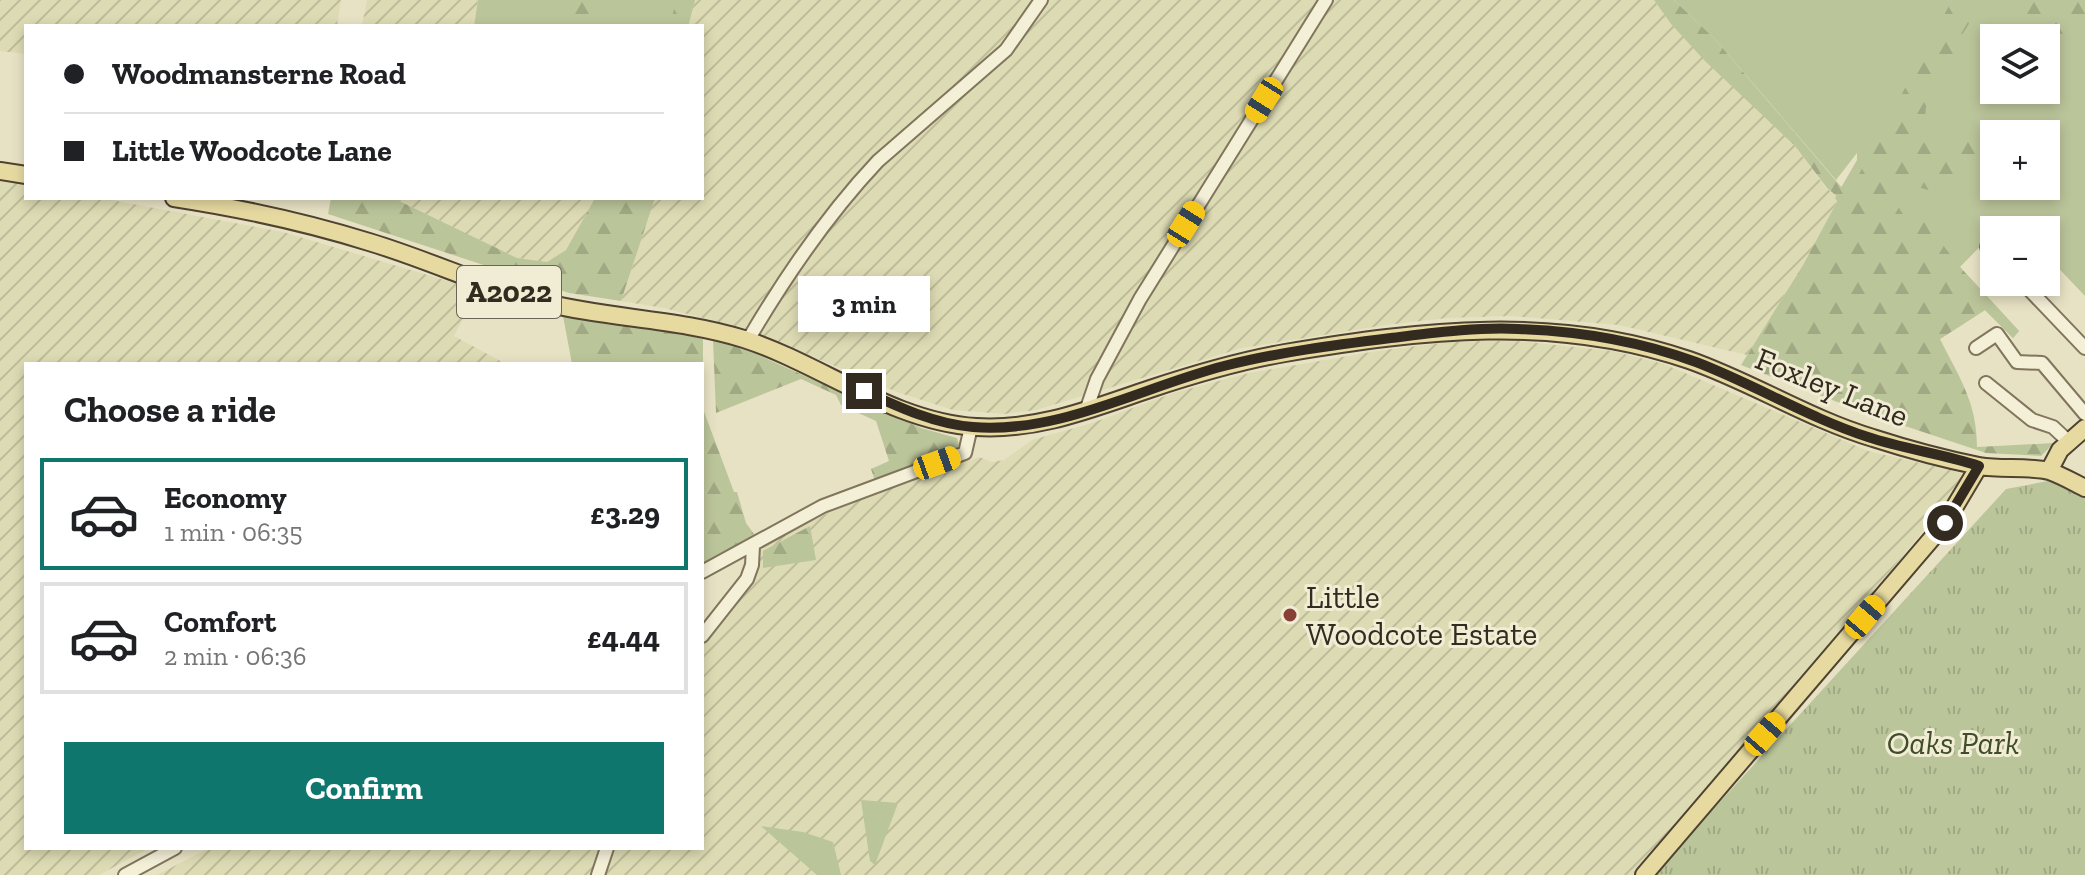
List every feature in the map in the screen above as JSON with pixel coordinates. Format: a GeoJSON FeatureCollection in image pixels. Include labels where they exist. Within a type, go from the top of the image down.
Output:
{"type":"FeatureCollection","features":[{"type":"Feature","properties":{"kind":"main road"},"geometry":{"type":"LineString","coordinates":[[0,171],[24,175]]}},
{"type":"Feature","properties":{"kind":"main road","name":"A2022"},"geometry":{"type":"LineString","coordinates":[[186,200],[229,207],[367,241],[547,303],[598,314],[689,325],[748,340],[893,405],[971,427]]}},
{"type":"Feature","properties":{"kind":"main road","name":"Foxley Lane"},"geometry":{"type":"LineString","coordinates":[[971,427],[1035,425],[1252,359],[1333,345],[1435,333],[1516,329],[1575,333],[1655,349],[1727,375],[1867,437],[1979,466],[2049,471]]}},
{"type":"Feature","properties":{"kind":"main road"},"geometry":{"type":"LineString","coordinates":[[2049,471],[2060,450],[2085,428]]}},
{"type":"Feature","properties":{"kind":"main road"},"geometry":{"type":"LineString","coordinates":[[1644,875],[1945,523],[1979,466]]}},
{"type":"Feature","properties":{"kind":"main road","name":"A2022"},"geometry":{"type":"LineString","coordinates":[[2049,471],[2085,488]]}},
{"type":"Feature","properties":{"kind":"street"},"geometry":{"type":"LineString","coordinates":[[748,340],[799,261],[863,178],[878,161],[1006,50],[1041,0]]}},
{"type":"Feature","properties":{"kind":"street"},"geometry":{"type":"LineString","coordinates":[[1086,411],[1097,379],[1140,299],[1326,0]]}},
{"type":"Feature","properties":{"kind":"street"},"geometry":{"type":"LineString","coordinates":[[2035,296],[2085,348]]}},
{"type":"Feature","properties":{"kind":"street"},"geometry":{"type":"LineString","coordinates":[[1976,348],[1997,334],[2017,362],[2042,363],[2085,414]]}},
{"type":"Feature","properties":{"kind":"street"},"geometry":{"type":"LineString","coordinates":[[1986,383],[2032,420],[2053,427],[2069,442]]}},
{"type":"Feature","properties":{"kind":"street"},"geometry":{"type":"LineString","coordinates":[[704,571],[823,506],[965,453],[971,427]]}},
{"type":"Feature","properties":{"kind":"street"},"geometry":{"type":"LineString","coordinates":[[704,633],[747,579],[752,565],[753,546]]}},
{"type":"Feature","properties":{"kind":"street"},"geometry":{"type":"LineString","coordinates":[[125,875],[171,850]]}},
{"type":"Feature","properties":{"kind":"street"},"geometry":{"type":"LineString","coordinates":[[598,875],[606,850]]}},
{"type":"Feature","properties":{"kind":"shaded area"},"geometry":{"type":"Polygon","coordinates":[[[0,0],[341,0],[337,24],[24,24],[24,54],[0,51],[0,0]]]}},
{"type":"Feature","properties":{"kind":"shaded area"},"geometry":{"type":"Polygon","coordinates":[[[367,0],[478,0],[474,24],[362,24],[367,0]]]}},
{"type":"Feature","properties":{"kind":"shaded area"},"geometry":{"type":"Polygon","coordinates":[[[695,0],[1654,0],[1671,24],[1795,146],[1826,188],[1839,198],[1803,265],[1747,355],[1619,325],[1511,316],[1447,318],[1242,348],[1036,410],[1005,414],[953,410],[897,392],[746,329],[664,308],[621,301],[654,200],[704,200],[704,24],[689,24],[695,0]]]}},
{"type":"Feature","properties":{"kind":"shaded area"},"geometry":{"type":"Polygon","coordinates":[[[0,179],[24,184],[24,200],[112,200],[283,232],[478,290],[454,336],[502,362],[24,362],[24,850],[145,850],[99,875],[0,875],[0,179]]]}},
{"type":"Feature","properties":{"kind":"shaded area"},"geometry":{"type":"Polygon","coordinates":[[[397,200],[594,200],[566,250],[547,262],[517,258],[397,200]]]}},
{"type":"Feature","properties":{"kind":"shaded area","name":"Little Woodcote Estate"},"geometry":{"type":"Polygon","coordinates":[[[1508,340],[1613,351],[1664,364],[1868,451],[1959,472],[1967,478],[1639,875],[157,875],[205,850],[704,850],[704,643],[749,583],[758,568],[760,550],[769,543],[876,493],[979,457],[992,462],[1004,460],[1032,440],[1092,423],[1173,393],[1249,373],[1449,342],[1508,340]]]}},
{"type":"Feature","properties":{"kind":"green space"},"geometry":{"type":"Polygon","coordinates":[[[478,0],[695,0],[689,24],[474,24],[478,0]]]}},
{"type":"Feature","properties":{"kind":"green space"},"geometry":{"type":"Polygon","coordinates":[[[566,0],[601,0],[602,24],[565,24],[566,0]]]}},
{"type":"Feature","properties":{"kind":"green space"},"geometry":{"type":"Polygon","coordinates":[[[676,0],[695,0],[689,24],[670,24],[676,0]]]}},
{"type":"Feature","properties":{"kind":"green space"},"geometry":{"type":"Polygon","coordinates":[[[1654,0],[1674,0],[1715,39],[1843,189],[1853,175],[1857,178],[1952,0],[1984,0],[1960,38],[1950,74],[1926,107],[1923,142],[1940,156],[1956,150],[1980,133],[1980,174],[1959,186],[1937,191],[1916,186],[1887,170],[1881,182],[1912,227],[1925,222],[1980,289],[1980,296],[1987,296],[2019,331],[2013,338],[1985,310],[1940,339],[1970,403],[1977,447],[2054,443],[2041,456],[1986,453],[1866,413],[1741,365],[1803,265],[1839,198],[1827,188],[1795,146],[1705,61],[1654,0]]]}},
{"type":"Feature","properties":{"kind":"green space"},"geometry":{"type":"Polygon","coordinates":[[[1674,0],[2085,0],[2085,296],[2060,270],[2060,216],[1980,216],[1980,247],[1960,267],[1980,289],[1980,296],[1987,296],[2019,331],[2013,338],[1985,310],[1940,339],[1835,198],[1857,160],[1857,153],[1836,180],[1715,39],[1674,0]]]}},
{"type":"Feature","properties":{"kind":"green space"},"geometry":{"type":"Polygon","coordinates":[[[2031,0],[2085,0],[2085,42],[2060,35],[2060,24],[2031,24],[2019,18],[2031,0]]]}},
{"type":"Feature","properties":{"kind":"green space"},"geometry":{"type":"Polygon","coordinates":[[[331,200],[397,200],[517,258],[547,262],[566,250],[594,200],[654,200],[621,301],[569,293],[328,214],[331,200]]]}},
{"type":"Feature","properties":{"kind":"green space"},"geometry":{"type":"Polygon","coordinates":[[[563,316],[659,329],[703,339],[703,362],[572,362],[563,316]]]}},
{"type":"Feature","properties":{"kind":"green space"},"geometry":{"type":"Polygon","coordinates":[[[713,340],[747,350],[921,428],[957,438],[959,445],[955,451],[875,481],[871,469],[889,461],[876,421],[841,405],[836,395],[801,379],[716,413],[713,340]]]}},
{"type":"Feature","properties":{"kind":"green space"},"geometry":{"type":"Polygon","coordinates":[[[704,412],[734,492],[737,492],[746,523],[756,537],[704,568],[704,412]]]}},
{"type":"Feature","properties":{"kind":"green space","name":"Oaks Park"},"geometry":{"type":"Polygon","coordinates":[[[2048,481],[2085,495],[2085,875],[1653,875],[2006,489],[2048,481]]]}},
{"type":"Feature","properties":{"kind":"green space"},"geometry":{"type":"Polygon","coordinates":[[[810,526],[816,560],[763,568],[763,551],[810,526]]]}},
{"type":"Feature","properties":{"kind":"green space"},"geometry":{"type":"Polygon","coordinates":[[[861,800],[898,803],[875,865],[870,861],[861,800]]]}},
{"type":"Feature","properties":{"kind":"green space"},"geometry":{"type":"Polygon","coordinates":[[[761,826],[803,832],[833,842],[841,875],[817,875],[761,826]]]}},
{"type":"Feature","properties":{"kind":"place","name":"Little Woodcote Estate"},"geometry":{"type":"Point","coordinates":[1290,615]}},
{"type":"Feature","properties":{"kind":"route"},"geometry":{"type":"LineString","coordinates":[[864,391],[924,416],[971,427],[1035,425],[1230,364],[1333,345],[1448,332],[1516,329],[1575,333],[1655,349],[1727,375],[1867,437],[1979,466],[1945,523]]}}]}
